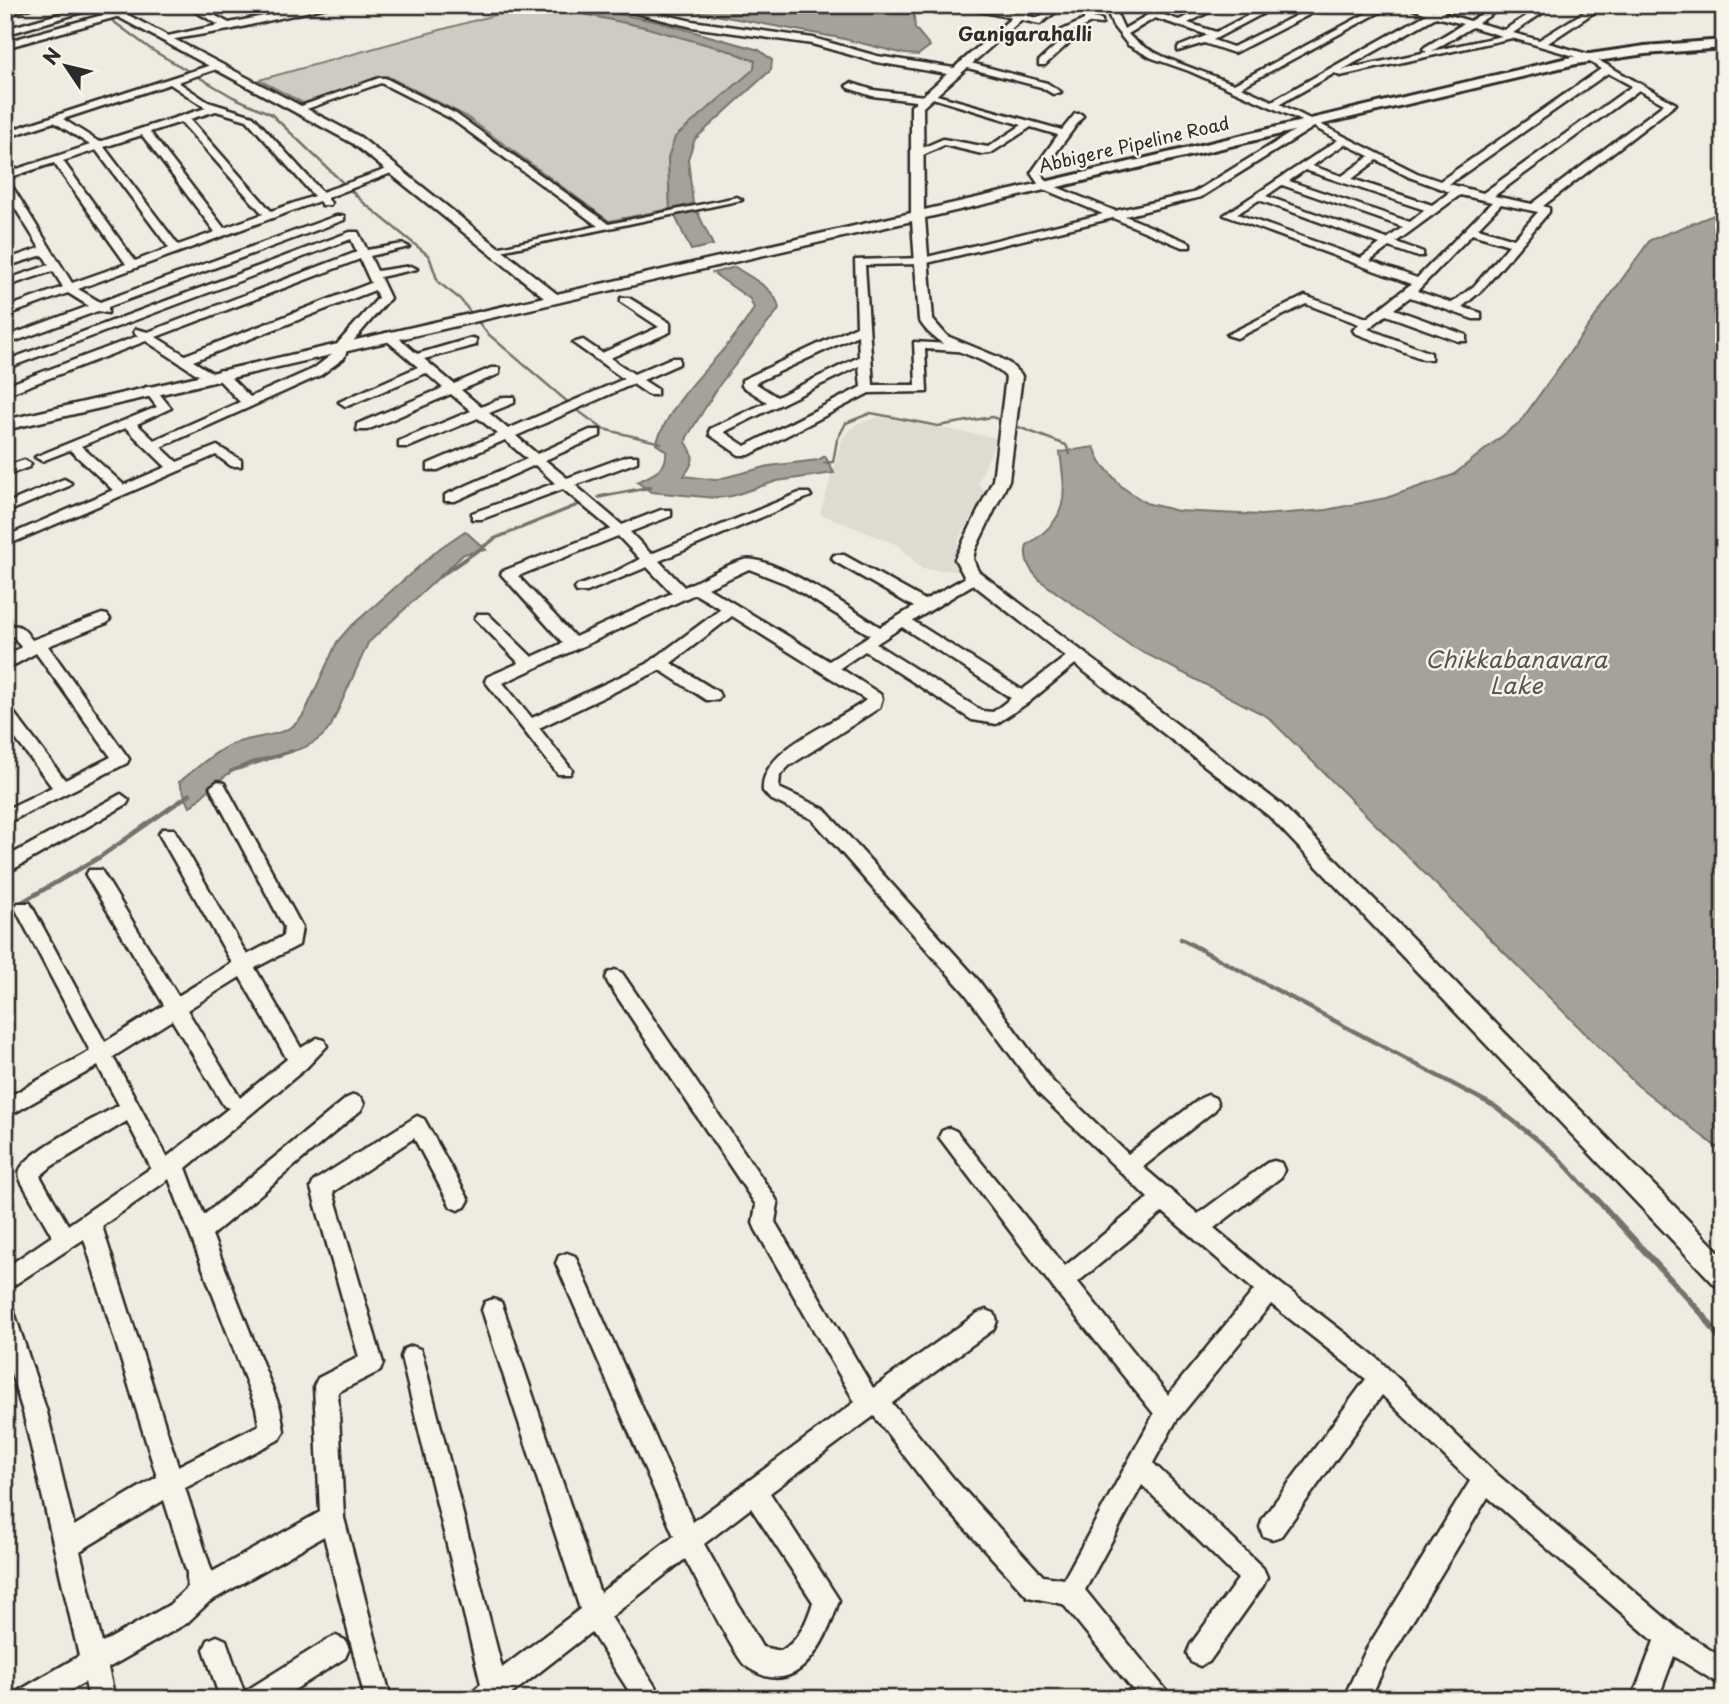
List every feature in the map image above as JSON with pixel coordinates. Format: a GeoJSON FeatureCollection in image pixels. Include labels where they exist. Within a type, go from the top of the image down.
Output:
{"type":"FeatureCollection","features":[{"type":"Feature","properties":{"kind":"main road","name":"Abbigere Pipeline Road"},"geometry":{"type":"LineString","coordinates":[[1045,186],[1590,59],[1645,50],[1724,44]]}},
{"type":"Feature","properties":{"kind":"street"},"geometry":{"type":"LineString","coordinates":[[5,13],[35,5]]}},
{"type":"Feature","properties":{"kind":"street"},"geometry":{"type":"LineString","coordinates":[[5,32],[101,5],[356,140],[554,298]]}},
{"type":"Feature","properties":{"kind":"street"},"geometry":{"type":"LineString","coordinates":[[188,5],[229,27]]}},
{"type":"Feature","properties":{"kind":"street"},"geometry":{"type":"LineString","coordinates":[[258,5],[280,17]]}},
{"type":"Feature","properties":{"kind":"street"},"geometry":{"type":"LineString","coordinates":[[608,5],[692,24],[813,41],[876,59],[959,68],[1044,85],[1056,92]]}},
{"type":"Feature","properties":{"kind":"street"},"geometry":{"type":"LineString","coordinates":[[959,5],[1040,21],[1060,5]]}},
{"type":"Feature","properties":{"kind":"street"},"geometry":{"type":"LineString","coordinates":[[1033,5],[917,106],[918,215],[926,320],[933,333],[1011,372],[1014,381],[1001,480],[964,559],[975,578],[1276,811],[1724,1276]]}},
{"type":"Feature","properties":{"kind":"street"},"geometry":{"type":"LineString","coordinates":[[1042,63],[1068,39],[1059,35],[1090,20],[1120,29],[1155,15],[1171,5]]}},
{"type":"Feature","properties":{"kind":"street"},"geometry":{"type":"LineString","coordinates":[[1180,23],[1219,5]]}},
{"type":"Feature","properties":{"kind":"street"},"geometry":{"type":"LineString","coordinates":[[1181,49],[1217,35],[1275,5]]}},
{"type":"Feature","properties":{"kind":"street"},"geometry":{"type":"LineString","coordinates":[[1204,40],[1234,50],[1324,5]]}},
{"type":"Feature","properties":{"kind":"street"},"geometry":{"type":"LineString","coordinates":[[1235,87],[1389,5]]}},
{"type":"Feature","properties":{"kind":"street"},"geometry":{"type":"LineString","coordinates":[[1405,5],[1590,59],[1671,104],[1600,156],[1597,164],[1582,170],[1534,208]]}},
{"type":"Feature","properties":{"kind":"street"},"geometry":{"type":"LineString","coordinates":[[1274,104],[1450,5]]}},
{"type":"Feature","properties":{"kind":"street"},"geometry":{"type":"LineString","coordinates":[[1416,57],[1502,5]]}},
{"type":"Feature","properties":{"kind":"street"},"geometry":{"type":"LineString","coordinates":[[1323,77],[1509,35],[1550,5]]}},
{"type":"Feature","properties":{"kind":"street"},"geometry":{"type":"LineString","coordinates":[[1541,43],[1601,5]]}},
{"type":"Feature","properties":{"kind":"street"},"geometry":{"type":"LineString","coordinates":[[166,39],[326,6]]}},
{"type":"Feature","properties":{"kind":"street"},"geometry":{"type":"LineString","coordinates":[[1090,20],[1089,6],[1109,6],[1120,29],[1131,43],[1155,56],[1274,104],[1440,186],[1545,211],[1478,288],[1453,308]]}},
{"type":"Feature","properties":{"kind":"street"},"geometry":{"type":"LineString","coordinates":[[5,45],[117,14]]}},
{"type":"Feature","properties":{"kind":"street"},"geometry":{"type":"LineString","coordinates":[[1155,15],[1217,35]]}},
{"type":"Feature","properties":{"kind":"street"},"geometry":{"type":"LineString","coordinates":[[5,135],[218,66]]}},
{"type":"Feature","properties":{"kind":"street"},"geometry":{"type":"LineString","coordinates":[[1440,186],[1607,69]]}},
{"type":"Feature","properties":{"kind":"street"},"geometry":{"type":"LineString","coordinates":[[298,109],[382,80],[453,116],[607,227]]}},
{"type":"Feature","properties":{"kind":"street"},"geometry":{"type":"LineString","coordinates":[[152,446],[324,368],[340,355],[342,346],[384,298],[354,234],[250,118],[205,104],[171,81]]}},
{"type":"Feature","properties":{"kind":"street"},"geometry":{"type":"LineString","coordinates":[[851,86],[872,93],[926,96],[1064,134]]}},
{"type":"Feature","properties":{"kind":"street"},"geometry":{"type":"LineString","coordinates":[[1485,197],[1638,86]]}},
{"type":"Feature","properties":{"kind":"street"},"geometry":{"type":"LineString","coordinates":[[5,176],[215,108]]}},
{"type":"Feature","properties":{"kind":"street"},"geometry":{"type":"LineString","coordinates":[[1078,116],[1036,173],[1045,186],[1186,245]]}},
{"type":"Feature","properties":{"kind":"street"},"geometry":{"type":"LineString","coordinates":[[183,118],[270,216]]}},
{"type":"Feature","properties":{"kind":"street"},"geometry":{"type":"LineString","coordinates":[[55,119],[98,146],[176,250]]}},
{"type":"Feature","properties":{"kind":"street"},"geometry":{"type":"LineString","coordinates":[[867,389],[859,262],[923,261],[1197,195],[1314,123]]}},
{"type":"Feature","properties":{"kind":"street"},"geometry":{"type":"LineString","coordinates":[[917,154],[943,142],[982,151],[991,150],[1030,124]]}},
{"type":"Feature","properties":{"kind":"street"},"geometry":{"type":"LineString","coordinates":[[144,131],[222,233]]}},
{"type":"Feature","properties":{"kind":"street"},"geometry":{"type":"LineString","coordinates":[[1344,140],[1229,215],[1419,283]]}},
{"type":"Feature","properties":{"kind":"street"},"geometry":{"type":"LineString","coordinates":[[1343,180],[1377,156]]}},
{"type":"Feature","properties":{"kind":"street"},"geometry":{"type":"LineString","coordinates":[[57,160],[133,266]]}},
{"type":"Feature","properties":{"kind":"street"},"geometry":{"type":"LineString","coordinates":[[1302,166],[1433,209]]}},
{"type":"Feature","properties":{"kind":"street"},"geometry":{"type":"LineString","coordinates":[[5,312],[394,170]]}},
{"type":"Feature","properties":{"kind":"street"},"geometry":{"type":"LineString","coordinates":[[1280,181],[1412,226]]}},
{"type":"Feature","properties":{"kind":"street"},"geometry":{"type":"LineString","coordinates":[[5,183],[70,289],[184,360],[215,376],[249,404]]}},
{"type":"Feature","properties":{"kind":"street","name":"Abbigere Pipeline Road"},"geometry":{"type":"LineString","coordinates":[[5,425],[1045,186]]}},
{"type":"Feature","properties":{"kind":"street"},"geometry":{"type":"LineString","coordinates":[[1362,262],[1458,191]]}},
{"type":"Feature","properties":{"kind":"street"},"geometry":{"type":"LineString","coordinates":[[1257,196],[1419,254]]}},
{"type":"Feature","properties":{"kind":"street"},"geometry":{"type":"LineString","coordinates":[[495,251],[737,200]]}},
{"type":"Feature","properties":{"kind":"street"},"geometry":{"type":"LineString","coordinates":[[1427,356],[1359,330],[1419,283],[1499,200]]}},
{"type":"Feature","properties":{"kind":"street"},"geometry":{"type":"LineString","coordinates":[[5,341],[340,218]]}},
{"type":"Feature","properties":{"kind":"street"},"geometry":{"type":"LineString","coordinates":[[1471,230],[1517,244]]}},
{"type":"Feature","properties":{"kind":"street"},"geometry":{"type":"LineString","coordinates":[[5,365],[354,234]]}},
{"type":"Feature","properties":{"kind":"street"},"geometry":{"type":"LineString","coordinates":[[5,391],[363,254],[403,247]]}},
{"type":"Feature","properties":{"kind":"street"},"geometry":{"type":"LineString","coordinates":[[5,264],[46,250]]}},
{"type":"Feature","properties":{"kind":"street"},"geometry":{"type":"LineString","coordinates":[[5,284],[56,267]]}},
{"type":"Feature","properties":{"kind":"street"},"geometry":{"type":"LineString","coordinates":[[184,360],[376,280],[411,269]]}},
{"type":"Feature","properties":{"kind":"street"},"geometry":{"type":"LineString","coordinates":[[1408,292],[1477,316]]}},
{"type":"Feature","properties":{"kind":"street"},"geometry":{"type":"LineString","coordinates":[[601,358],[666,329],[664,323],[625,300]]}},
{"type":"Feature","properties":{"kind":"street"},"geometry":{"type":"LineString","coordinates":[[1233,335],[1304,300],[1368,323]]}},
{"type":"Feature","properties":{"kind":"street"},"geometry":{"type":"LineString","coordinates":[[1385,310],[1462,338]]}},
{"type":"Feature","properties":{"kind":"street"},"geometry":{"type":"LineString","coordinates":[[775,402],[746,383],[862,328]]}},
{"type":"Feature","properties":{"kind":"street"},"geometry":{"type":"LineString","coordinates":[[389,335],[537,458],[562,484],[620,530],[649,560],[690,591],[732,609],[874,698],[873,705],[827,731],[774,771],[770,780],[771,791],[779,797],[811,808],[818,814],[972,987],[1046,1088],[1127,1167],[1269,1289],[1380,1378],[1485,1479],[1668,1637],[1724,1674]]}},
{"type":"Feature","properties":{"kind":"street"},"geometry":{"type":"LineString","coordinates":[[415,358],[472,342]]}},
{"type":"Feature","properties":{"kind":"street"},"geometry":{"type":"LineString","coordinates":[[579,343],[653,392]]}},
{"type":"Feature","properties":{"kind":"street"},"geometry":{"type":"LineString","coordinates":[[864,359],[715,432],[744,452],[867,389],[923,389],[919,345],[967,349]]}},
{"type":"Feature","properties":{"kind":"street"},"geometry":{"type":"LineString","coordinates":[[433,467],[675,361]]}},
{"type":"Feature","properties":{"kind":"street"},"geometry":{"type":"LineString","coordinates":[[345,402],[427,368]]}},
{"type":"Feature","properties":{"kind":"street"},"geometry":{"type":"LineString","coordinates":[[362,427],[495,371]]}},
{"type":"Feature","properties":{"kind":"street"},"geometry":{"type":"LineString","coordinates":[[41,457],[165,408],[149,390]]}},
{"type":"Feature","properties":{"kind":"street"},"geometry":{"type":"LineString","coordinates":[[404,444],[509,400]]}},
{"type":"Feature","properties":{"kind":"street"},"geometry":{"type":"LineString","coordinates":[[128,423],[175,468]]}},
{"type":"Feature","properties":{"kind":"street"},"geometry":{"type":"LineString","coordinates":[[450,499],[595,433]]}},
{"type":"Feature","properties":{"kind":"street"},"geometry":{"type":"LineString","coordinates":[[72,445],[122,491]]}},
{"type":"Feature","properties":{"kind":"street"},"geometry":{"type":"LineString","coordinates":[[5,542],[217,450],[236,463]]}},
{"type":"Feature","properties":{"kind":"street"},"geometry":{"type":"LineString","coordinates":[[477,516],[632,459]]}},
{"type":"Feature","properties":{"kind":"street"},"geometry":{"type":"LineString","coordinates":[[5,472],[24,464]]}},
{"type":"Feature","properties":{"kind":"street"},"geometry":{"type":"LineString","coordinates":[[5,509],[64,483]]}},
{"type":"Feature","properties":{"kind":"street"},"geometry":{"type":"LineString","coordinates":[[582,589],[804,496]]}},
{"type":"Feature","properties":{"kind":"street"},"geometry":{"type":"LineString","coordinates":[[572,643],[508,574],[666,513]]}},
{"type":"Feature","properties":{"kind":"street"},"geometry":{"type":"LineString","coordinates":[[839,558],[925,607]]}},
{"type":"Feature","properties":{"kind":"street"},"geometry":{"type":"LineString","coordinates":[[564,770],[493,681],[744,565],[755,563],[780,575],[880,635]]}},
{"type":"Feature","properties":{"kind":"street"},"geometry":{"type":"LineString","coordinates":[[829,668],[975,578]]}},
{"type":"Feature","properties":{"kind":"street"},"geometry":{"type":"LineString","coordinates":[[529,726],[660,663],[732,609]]}},
{"type":"Feature","properties":{"kind":"street"},"geometry":{"type":"LineString","coordinates":[[483,618],[529,663]]}},
{"type":"Feature","properties":{"kind":"street"},"geometry":{"type":"LineString","coordinates":[[5,665],[35,647],[102,619]]}},
{"type":"Feature","properties":{"kind":"street"},"geometry":{"type":"LineString","coordinates":[[903,621],[1023,698]]}},
{"type":"Feature","properties":{"kind":"street"},"geometry":{"type":"LineString","coordinates":[[5,634],[15,629],[35,647],[121,759],[5,818]]}},
{"type":"Feature","properties":{"kind":"street"},"geometry":{"type":"LineString","coordinates":[[865,644],[978,716],[996,718],[1077,656]]}},
{"type":"Feature","properties":{"kind":"street"},"geometry":{"type":"LineString","coordinates":[[660,663],[712,696]]}},
{"type":"Feature","properties":{"kind":"street"},"geometry":{"type":"LineString","coordinates":[[5,713],[62,788]]}},
{"type":"Feature","properties":{"kind":"street"},"geometry":{"type":"LineString","coordinates":[[5,1109],[100,1055],[244,965],[292,940],[294,933],[262,866],[218,788]]}},
{"type":"Feature","properties":{"kind":"street"},"geometry":{"type":"LineString","coordinates":[[5,867],[121,800]]}},
{"type":"Feature","properties":{"kind":"street"},"geometry":{"type":"LineString","coordinates":[[168,834],[299,1062]]}},
{"type":"Feature","properties":{"kind":"street"},"geometry":{"type":"LineString","coordinates":[[95,875],[230,1100]]}},
{"type":"Feature","properties":{"kind":"street"},"geometry":{"type":"LineString","coordinates":[[24,908],[100,1055],[130,1109],[169,1168],[200,1232],[268,1408],[272,1431],[171,1482],[66,1545]]}},
{"type":"Feature","properties":{"kind":"street"},"geometry":{"type":"LineString","coordinates":[[615,978],[767,1203],[764,1223],[873,1403],[945,1488],[1037,1588],[1070,1592],[1157,1699]]}},
{"type":"Feature","properties":{"kind":"street"},"geometry":{"type":"LineString","coordinates":[[5,1281],[169,1168],[317,1046]]}},
{"type":"Feature","properties":{"kind":"street"},"geometry":{"type":"LineString","coordinates":[[200,1232],[354,1104]]}},
{"type":"Feature","properties":{"kind":"street"},"geometry":{"type":"LineString","coordinates":[[1127,1167],[1208,1104]]}},
{"type":"Feature","properties":{"kind":"street"},"geometry":{"type":"LineString","coordinates":[[58,1228],[29,1173],[45,1159],[130,1109]]}},
{"type":"Feature","properties":{"kind":"street"},"geometry":{"type":"LineString","coordinates":[[378,1699],[332,1518],[326,1385],[372,1363],[321,1188],[417,1125],[458,1200]]}},
{"type":"Feature","properties":{"kind":"street"},"geometry":{"type":"LineString","coordinates":[[949,1137],[1168,1413]]}},
{"type":"Feature","properties":{"kind":"street"},"geometry":{"type":"LineString","coordinates":[[1198,1227],[1274,1170]]}},
{"type":"Feature","properties":{"kind":"street"},"geometry":{"type":"LineString","coordinates":[[1062,1282],[1164,1198]]}},
{"type":"Feature","properties":{"kind":"street"},"geometry":{"type":"LineString","coordinates":[[90,1223],[200,1573],[200,1593]]}},
{"type":"Feature","properties":{"kind":"street"},"geometry":{"type":"LineString","coordinates":[[567,1263],[689,1541],[753,1656],[765,1664],[780,1664],[801,1656],[818,1629],[826,1600],[754,1490]]}},
{"type":"Feature","properties":{"kind":"street"},"geometry":{"type":"LineString","coordinates":[[1070,1592],[1168,1413],[1269,1289]]}},
{"type":"Feature","properties":{"kind":"street"},"geometry":{"type":"LineString","coordinates":[[493,1310],[594,1614],[650,1699]]}},
{"type":"Feature","properties":{"kind":"street"},"geometry":{"type":"LineString","coordinates":[[5,1318],[35,1412],[102,1699]]}},
{"type":"Feature","properties":{"kind":"street"},"geometry":{"type":"LineString","coordinates":[[412,1357],[489,1694],[754,1490],[986,1321]]}},
{"type":"Feature","properties":{"kind":"street"},"geometry":{"type":"LineString","coordinates":[[1272,1527],[1380,1378]]}},
{"type":"Feature","properties":{"kind":"street"},"geometry":{"type":"LineString","coordinates":[[1139,1466],[1254,1577],[1200,1653]]}},
{"type":"Feature","properties":{"kind":"street"},"geometry":{"type":"LineString","coordinates":[[1356,1699],[1375,1660],[1485,1479]]}},
{"type":"Feature","properties":{"kind":"street"},"geometry":{"type":"LineString","coordinates":[[29,1699],[178,1614],[200,1593],[332,1518]]}},
{"type":"Feature","properties":{"kind":"street"},"geometry":{"type":"LineString","coordinates":[[1645,1699],[1668,1637]]}},
{"type":"Feature","properties":{"kind":"street"},"geometry":{"type":"LineString","coordinates":[[217,1649],[233,1699]]}},
{"type":"Feature","properties":{"kind":"street"},"geometry":{"type":"LineString","coordinates":[[256,1699],[336,1649]]}},
{"type":"Feature","properties":{"kind":"shaded area"},"geometry":{"type":"Polygon","coordinates":[[[516,9],[565,10],[604,17],[695,40],[755,61],[754,69],[668,158],[670,209],[609,221],[464,115],[387,76],[303,103],[259,80],[516,9]]]}},
{"type":"Feature","properties":{"kind":"shaded area"},"geometry":{"type":"Polygon","coordinates":[[[879,417],[997,438],[978,483],[985,491],[958,541],[959,571],[922,569],[898,545],[820,514],[843,437],[858,423],[879,417]]]}},
{"type":"Feature","properties":{"kind":"water"},"geometry":{"type":"Polygon","coordinates":[[[573,5],[659,22],[759,50],[772,60],[771,70],[695,139],[688,159],[693,204],[670,209],[668,158],[675,137],[754,69],[755,61],[733,52],[644,27],[565,10],[573,5]]]}},
{"type":"Feature","properties":{"kind":"water"},"geometry":{"type":"Polygon","coordinates":[[[661,5],[913,5],[915,28],[930,46],[918,55],[905,54],[840,38],[661,5]]]}},
{"type":"Feature","properties":{"kind":"water"},"geometry":{"type":"Polygon","coordinates":[[[696,209],[713,245],[691,250],[674,214],[696,209]]]}},
{"type":"Feature","properties":{"kind":"water","name":"Chikkabanavara Lake"},"geometry":{"type":"Polygon","coordinates":[[[1724,211],[1724,1153],[1637,1085],[1268,717],[1131,646],[1042,582],[1031,569],[1026,556],[1027,545],[1051,525],[1062,505],[1064,494],[1060,452],[1094,447],[1101,463],[1122,487],[1146,503],[1178,511],[1261,515],[1326,510],[1386,498],[1453,475],[1520,422],[1650,240],[1724,211]]]}},
{"type":"Feature","properties":{"kind":"water"},"geometry":{"type":"Polygon","coordinates":[[[735,267],[768,290],[774,296],[779,309],[720,384],[687,437],[692,459],[684,476],[715,480],[769,466],[818,460],[825,456],[834,473],[777,481],[732,496],[716,498],[651,492],[637,482],[658,471],[664,463],[666,451],[656,444],[675,406],[743,326],[754,308],[750,299],[713,273],[735,267]]]}},
{"type":"Feature","properties":{"kind":"water"},"geometry":{"type":"Polygon","coordinates":[[[465,531],[486,550],[464,554],[368,643],[331,726],[322,736],[302,748],[254,761],[235,770],[190,807],[179,782],[228,746],[281,732],[298,721],[305,712],[337,642],[348,629],[440,548],[465,531]]]}},
{"type":"Feature","properties":{"kind":"waterway"},"geometry":{"type":"LineString","coordinates":[[110,19],[152,50],[233,97],[271,114],[364,203],[429,256],[438,282],[460,299],[487,333],[577,410],[603,429],[661,443]]}},
{"type":"Feature","properties":{"kind":"waterway"},"geometry":{"type":"LineString","coordinates":[[824,463],[833,462],[837,440],[846,423],[871,413],[938,426],[992,417],[1066,445],[1070,454]]}},
{"type":"Feature","properties":{"kind":"waterway"},"geometry":{"type":"LineString","coordinates":[[599,497],[651,487]]}},
{"type":"Feature","properties":{"kind":"waterway"},"geometry":{"type":"LineString","coordinates":[[439,577],[496,538],[580,504]]}},
{"type":"Feature","properties":{"kind":"waterway"},"geometry":{"type":"LineString","coordinates":[[231,771],[292,751]]}},
{"type":"Feature","properties":{"kind":"waterway"},"geometry":{"type":"LineString","coordinates":[[5,912],[100,857],[190,794]]}},
{"type":"Feature","properties":{"kind":"waterway"},"geometry":{"type":"LineString","coordinates":[[1181,939],[1496,1107],[1555,1154],[1595,1198]]}},
{"type":"Feature","properties":{"kind":"waterway"},"geometry":{"type":"LineString","coordinates":[[1594,1196],[1704,1316],[1724,1345]]}},
{"type":"Feature","properties":{"kind":"district","name":"Ganigarahalli"},"geometry":{"type":"Point","coordinates":[1025,34]}}]}
